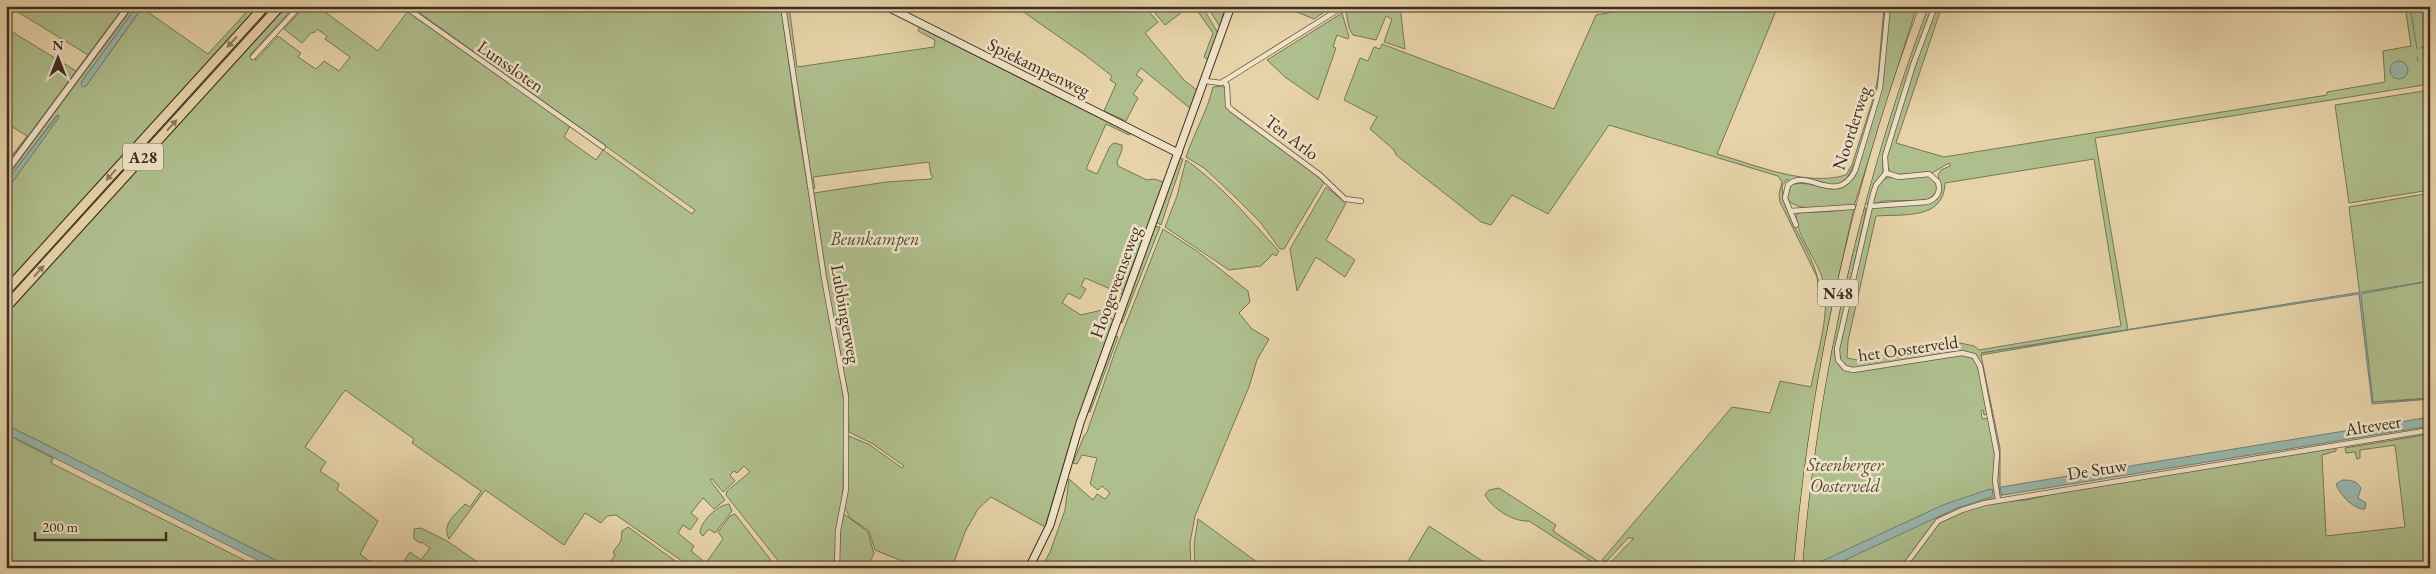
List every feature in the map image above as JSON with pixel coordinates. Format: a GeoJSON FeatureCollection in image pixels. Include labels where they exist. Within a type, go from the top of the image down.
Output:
{"type":"FeatureCollection","features":[{"type":"Feature","properties":{"kind":"highway","name":"A28"},"geometry":{"type":"LineString","coordinates":[[6,291],[265,6]]}},
{"type":"Feature","properties":{"kind":"highway","name":"A28"},"geometry":{"type":"LineString","coordinates":[[6,307],[280,6]]}},
{"type":"Feature","properties":{"kind":"highway","name":"N48"},"geometry":{"type":"LineString","coordinates":[[1798,567],[1812,442],[1833,316],[1868,172],[1914,28],[1919,6]]}},
{"type":"Feature","properties":{"kind":"highway","name":"N48"},"geometry":{"type":"LineString","coordinates":[[1914,28],[1924,6]]}},
{"type":"Feature","properties":{"kind":"main road","name":"Spiekampenweg"},"geometry":{"type":"LineString","coordinates":[[886,6],[1178,153]]}},
{"type":"Feature","properties":{"kind":"main road","name":"Hoogeveenseweg"},"geometry":{"type":"LineString","coordinates":[[1029,568],[1048,531],[1080,423],[1231,6]]}},
{"type":"Feature","properties":{"kind":"street"},"geometry":{"type":"LineString","coordinates":[[6,172],[128,6]]}},
{"type":"Feature","properties":{"kind":"street"},"geometry":{"type":"LineString","coordinates":[[253,57],[300,6]]}},
{"type":"Feature","properties":{"kind":"street","name":"Lunssloten"},"geometry":{"type":"LineString","coordinates":[[404,6],[603,147]]}},
{"type":"Feature","properties":{"kind":"street","name":"Lubbingerweg"},"geometry":{"type":"LineString","coordinates":[[783,6],[806,168],[846,397],[846,489],[838,531],[837,568]]}},
{"type":"Feature","properties":{"kind":"street"},"geometry":{"type":"LineString","coordinates":[[1205,81],[1217,84],[1224,81],[1344,6]]}},
{"type":"Feature","properties":{"kind":"street","name":"Noorderweg"},"geometry":{"type":"LineString","coordinates":[[1796,225],[1784,194],[1791,182],[1801,180],[1837,187],[1847,182],[1855,171],[1880,88],[1888,6]]}},
{"type":"Feature","properties":{"kind":"street","name":"het Oosterveld"},"geometry":{"type":"LineString","coordinates":[[1935,6],[1884,160],[1886,173],[1874,188],[1863,228],[1837,349],[1838,360],[1845,368],[1853,370],[1962,352],[1974,356],[1980,366],[1996,450],[1995,481],[1998,500]]}},
{"type":"Feature","properties":{"kind":"street","name":"Ten Arlo"},"geometry":{"type":"LineString","coordinates":[[1224,81],[1227,86],[1228,104],[1232,110],[1320,176],[1345,199],[1361,201]]}},
{"type":"Feature","properties":{"kind":"street"},"geometry":{"type":"LineString","coordinates":[[1872,206],[1927,202],[1938,194],[1938,182],[1929,174],[1899,176],[1886,173]]}},
{"type":"Feature","properties":{"kind":"street"},"geometry":{"type":"LineString","coordinates":[[1790,210],[1853,207]]}},
{"type":"Feature","properties":{"kind":"street","name":"Alteveer"},"geometry":{"type":"LineString","coordinates":[[2321,448],[2430,430]]}},
{"type":"Feature","properties":{"kind":"street","name":"De Stuw"},"geometry":{"type":"LineString","coordinates":[[1903,568],[1941,520],[1969,507],[1998,500],[2321,448]]}},
{"type":"Feature","properties":{"kind":"green space"},"geometry":{"type":"Polygon","coordinates":[[[8,6],[126,6],[6,169],[6,155],[11,157],[27,136],[6,123],[6,28],[76,71],[88,55],[8,6]]]}},
{"type":"Feature","properties":{"kind":"green space"},"geometry":{"type":"Polygon","coordinates":[[[131,6],[137,6],[81,83],[86,86],[142,8],[208,54],[252,6],[258,6],[6,283],[6,191],[59,117],[57,115],[6,182],[6,175],[131,6]]]}},
{"type":"Feature","properties":{"kind":"green space"},"geometry":{"type":"Polygon","coordinates":[[[268,6],[277,6],[6,304],[6,295],[268,6]]]}},
{"type":"Feature","properties":{"kind":"green space"},"geometry":{"type":"Polygon","coordinates":[[[287,6],[295,6],[250,55],[256,60],[278,36],[301,53],[298,57],[316,69],[324,61],[339,71],[350,57],[325,39],[327,36],[317,29],[302,43],[284,29],[305,6],[317,6],[378,51],[408,11],[570,126],[564,137],[596,160],[603,150],[692,214],[695,210],[410,6],[781,6],[797,123],[844,400],[843,488],[835,568],[784,568],[726,495],[727,491],[750,472],[744,466],[737,473],[734,471],[730,475],[735,481],[723,492],[712,479],[710,480],[725,500],[714,509],[703,498],[691,513],[698,519],[690,530],[683,525],[678,533],[694,546],[691,551],[706,563],[723,539],[718,532],[730,516],[735,514],[777,568],[692,568],[616,515],[607,516],[601,523],[585,513],[564,545],[485,490],[449,539],[447,534],[448,524],[465,504],[470,507],[481,491],[412,443],[414,439],[345,390],[305,447],[326,462],[320,471],[339,484],[337,490],[378,521],[360,554],[378,568],[291,568],[6,425],[6,315],[287,6]]]}},
{"type":"Feature","properties":{"kind":"green space","name":"Beunkampen"},"geometry":{"type":"Polygon","coordinates":[[[785,6],[789,6],[797,67],[934,47],[935,40],[918,31],[920,26],[1133,132],[1129,135],[1106,124],[1086,169],[1097,174],[1110,146],[1114,143],[1122,145],[1117,162],[1118,166],[1147,180],[1154,179],[1164,182],[1122,294],[1085,278],[1081,286],[1086,289],[1080,299],[1068,293],[1062,303],[1081,315],[1102,310],[1114,321],[1072,436],[1045,527],[991,497],[978,509],[965,532],[954,562],[966,568],[919,568],[875,550],[869,531],[850,518],[845,508],[849,436],[870,445],[902,468],[904,466],[873,444],[849,432],[848,393],[827,284],[814,193],[886,182],[931,179],[933,176],[931,175],[929,162],[813,177],[815,188],[813,189],[785,6]]]}},
{"type":"Feature","properties":{"kind":"green space"},"geometry":{"type":"Polygon","coordinates":[[[1015,6],[1144,6],[1158,22],[1145,33],[1184,80],[1198,91],[1191,109],[1141,68],[1136,75],[1143,80],[1133,94],[1138,98],[1126,121],[1104,111],[1116,84],[1110,80],[1112,76],[1015,6]]]}},
{"type":"Feature","properties":{"kind":"green space"},"geometry":{"type":"Polygon","coordinates":[[[1149,6],[1190,6],[1165,25],[1149,6]]]}},
{"type":"Feature","properties":{"kind":"green space"},"geometry":{"type":"Polygon","coordinates":[[[1194,6],[1202,6],[1218,33],[1208,60],[1204,57],[1213,33],[1194,6]]]}},
{"type":"Feature","properties":{"kind":"green space"},"geometry":{"type":"Polygon","coordinates":[[[1207,6],[1225,6],[1220,27],[1207,6]]]}},
{"type":"Feature","properties":{"kind":"green space"},"geometry":{"type":"Polygon","coordinates":[[[1282,6],[1333,6],[1314,19],[1282,6]]]}},
{"type":"Feature","properties":{"kind":"green space"},"geometry":{"type":"Polygon","coordinates":[[[1354,6],[1400,6],[1405,49],[1384,42],[1392,19],[1386,16],[1376,40],[1353,35],[1349,28],[1346,11],[1354,6]]]}},
{"type":"Feature","properties":{"kind":"green space"},"geometry":{"type":"Polygon","coordinates":[[[1649,6],[1778,6],[1717,154],[1764,169],[1798,177],[1831,178],[1846,175],[1852,165],[1874,96],[1878,77],[1884,6],[1887,6],[1879,86],[1864,139],[1852,169],[1841,184],[1828,185],[1802,179],[1795,179],[1789,182],[1787,179],[1782,186],[1783,199],[1789,215],[1808,252],[1817,277],[1780,202],[1779,194],[1782,182],[1778,176],[1609,125],[1548,214],[1512,195],[1491,225],[1481,222],[1396,155],[1394,150],[1370,129],[1377,117],[1344,100],[1360,58],[1368,61],[1374,47],[1380,49],[1382,44],[1554,109],[1596,15],[1649,6]]]}},
{"type":"Feature","properties":{"kind":"green space","name":"Steenberger Oosterveld"},"geometry":{"type":"Polygon","coordinates":[[[1889,6],[1917,6],[1855,203],[1817,386],[1823,385],[1863,207],[1866,208],[1865,215],[1835,357],[1842,368],[1855,370],[1956,355],[1969,355],[1974,360],[1980,374],[1987,414],[1984,415],[1983,410],[1981,411],[1982,419],[1988,418],[1994,447],[1996,496],[1993,502],[2027,500],[2095,484],[2336,447],[2336,451],[2322,455],[2326,536],[2405,527],[2395,445],[2360,450],[2360,458],[2357,459],[2355,452],[2346,453],[2345,448],[2430,434],[2430,568],[1906,568],[1929,536],[1924,539],[1902,568],[1609,568],[1609,564],[1634,538],[1628,538],[1606,562],[1602,560],[1732,407],[1770,413],[1780,381],[1811,387],[1824,319],[1825,291],[1820,272],[1803,240],[1796,216],[1798,213],[1833,211],[1854,205],[1806,208],[1790,202],[1786,196],[1791,185],[1800,183],[1833,189],[1840,188],[1855,175],[1880,92],[1889,6]]]}},
{"type":"Feature","properties":{"kind":"green space"},"geometry":{"type":"Polygon","coordinates":[[[1926,6],[1933,6],[1883,155],[1883,173],[1868,204],[1864,204],[1871,172],[1926,6]]]}},
{"type":"Feature","properties":{"kind":"green space"},"geometry":{"type":"Polygon","coordinates":[[[1936,6],[1942,6],[1896,143],[1944,157],[2327,95],[2327,92],[2385,82],[2383,51],[2411,46],[2405,6],[2430,6],[2430,84],[2095,138],[2128,330],[1981,355],[2000,448],[2000,491],[2003,495],[1999,495],[1998,490],[1998,456],[1990,402],[1979,361],[1975,354],[1961,351],[1853,368],[1846,367],[1840,361],[1839,349],[1871,208],[1933,202],[1941,191],[1938,175],[1941,170],[1950,166],[1949,163],[1932,173],[1903,174],[1891,172],[1888,167],[1886,159],[1919,52],[1936,6]],[[2094,159],[1945,183],[1943,195],[1938,203],[1930,209],[1921,213],[1876,216],[1848,341],[1847,358],[1857,360],[1960,343],[1974,346],[1979,350],[2121,326],[2094,159]]]}},
{"type":"Feature","properties":{"kind":"green space"},"geometry":{"type":"Polygon","coordinates":[[[1342,13],[1349,37],[1348,39],[1337,35],[1333,47],[1336,48],[1318,100],[1285,77],[1267,60],[1342,13]]]}},
{"type":"Feature","properties":{"kind":"green space"},"geometry":{"type":"Polygon","coordinates":[[[1222,86],[1226,89],[1227,107],[1323,180],[1323,184],[1284,249],[1280,249],[1260,222],[1234,196],[1204,168],[1186,157],[1213,87],[1222,86]]]}},
{"type":"Feature","properties":{"kind":"green space"},"geometry":{"type":"Polygon","coordinates":[[[2430,90],[2430,190],[2349,203],[2335,105],[2430,90]]]}},
{"type":"Feature","properties":{"kind":"green space"},"geometry":{"type":"Polygon","coordinates":[[[1179,158],[1183,159],[1161,225],[1156,222],[1179,158]]]}},
{"type":"Feature","properties":{"kind":"green space"},"geometry":{"type":"Polygon","coordinates":[[[1186,160],[1235,203],[1279,251],[1276,256],[1273,254],[1261,266],[1229,270],[1165,227],[1177,196],[1186,160]]]}},
{"type":"Feature","properties":{"kind":"green space"},"geometry":{"type":"Polygon","coordinates":[[[1928,176],[1936,183],[1937,191],[1929,200],[1884,201],[1872,204],[1877,186],[1884,178],[1928,176]]]}},
{"type":"Feature","properties":{"kind":"green space"},"geometry":{"type":"Polygon","coordinates":[[[1326,187],[1346,203],[1326,240],[1355,260],[1345,277],[1316,257],[1297,291],[1290,249],[1326,187]]]}},
{"type":"Feature","properties":{"kind":"green space"},"geometry":{"type":"Polygon","coordinates":[[[2430,193],[2430,398],[2373,402],[2349,207],[2430,193]]]}},
{"type":"Feature","properties":{"kind":"green space"},"geometry":{"type":"Polygon","coordinates":[[[1154,226],[1160,227],[1122,323],[1120,321],[1154,226]]]}},
{"type":"Feature","properties":{"kind":"green space"},"geometry":{"type":"Polygon","coordinates":[[[1163,229],[1197,251],[1248,291],[1250,302],[1239,313],[1252,329],[1269,339],[1257,360],[1249,387],[1195,516],[1190,543],[1191,568],[1041,568],[1050,552],[1065,510],[1069,479],[1093,500],[1097,494],[1105,499],[1110,493],[1102,486],[1098,490],[1090,484],[1097,458],[1082,455],[1077,464],[1073,463],[1087,432],[1116,349],[1163,229]]]}},
{"type":"Feature","properties":{"kind":"green space"},"geometry":{"type":"Polygon","coordinates":[[[1817,277],[1820,291],[1821,307],[1817,277]]]}},
{"type":"Feature","properties":{"kind":"green space"},"geometry":{"type":"Polygon","coordinates":[[[1114,335],[1118,337],[1090,412],[1087,411],[1114,335]]]}},
{"type":"Feature","properties":{"kind":"green space"},"geometry":{"type":"Polygon","coordinates":[[[6,434],[53,458],[51,463],[260,568],[6,568],[6,434]]]}},
{"type":"Feature","properties":{"kind":"green space"},"geometry":{"type":"Polygon","coordinates":[[[1499,488],[1556,525],[1553,531],[1599,562],[1597,565],[1529,521],[1510,517],[1498,510],[1485,495],[1489,490],[1499,488]]]}},
{"type":"Feature","properties":{"kind":"green space"},"geometry":{"type":"Polygon","coordinates":[[[729,504],[732,511],[715,533],[709,529],[703,536],[700,533],[706,519],[719,507],[729,504]]]}},
{"type":"Feature","properties":{"kind":"green space"},"geometry":{"type":"Polygon","coordinates":[[[844,514],[868,532],[874,554],[866,568],[838,568],[840,531],[844,514]]]}},
{"type":"Feature","properties":{"kind":"green space"},"geometry":{"type":"Polygon","coordinates":[[[1198,519],[1265,568],[1195,568],[1194,544],[1198,519]]]}},
{"type":"Feature","properties":{"kind":"green space"},"geometry":{"type":"Polygon","coordinates":[[[1429,526],[1493,568],[1404,568],[1429,526]]]}},
{"type":"Feature","properties":{"kind":"green space"},"geometry":{"type":"Polygon","coordinates":[[[628,527],[685,568],[606,568],[615,555],[613,552],[621,541],[622,531],[628,527]]]}},
{"type":"Feature","properties":{"kind":"green space"},"geometry":{"type":"Polygon","coordinates":[[[421,528],[447,541],[486,568],[414,568],[404,561],[410,552],[421,560],[430,548],[414,539],[414,529],[421,528]]]}},
{"type":"Feature","properties":{"kind":"green space"},"geometry":{"type":"Polygon","coordinates":[[[1602,564],[1609,568],[1600,568],[1600,567],[1602,564]]]}},
{"type":"Feature","properties":{"kind":"water"},"geometry":{"type":"Polygon","coordinates":[[[137,6],[143,6],[86,86],[83,87],[81,85],[82,81],[137,6]]]}},
{"type":"Feature","properties":{"kind":"water"},"geometry":{"type":"Polygon","coordinates":[[[2399,61],[2405,64],[2408,70],[2405,76],[2399,79],[2393,76],[2390,70],[2393,64],[2399,61]]]}},
{"type":"Feature","properties":{"kind":"water"},"geometry":{"type":"Polygon","coordinates":[[[58,115],[59,117],[6,191],[6,182],[58,115]]]}},
{"type":"Feature","properties":{"kind":"water"},"geometry":{"type":"Polygon","coordinates":[[[2430,281],[2361,294],[2373,402],[2430,399],[2372,404],[2359,294],[1981,353],[2430,281]]]}},
{"type":"Feature","properties":{"kind":"water"},"geometry":{"type":"Polygon","coordinates":[[[2430,417],[2430,426],[2003,495],[2000,491],[2001,487],[2430,417]]]}},
{"type":"Feature","properties":{"kind":"water"},"geometry":{"type":"Polygon","coordinates":[[[6,425],[291,568],[273,568],[6,434],[6,425]]]}},
{"type":"Feature","properties":{"kind":"water"},"geometry":{"type":"Polygon","coordinates":[[[2342,480],[2353,481],[2359,485],[2361,488],[2358,498],[2366,503],[2365,509],[2352,505],[2344,497],[2336,484],[2342,480]]]}},
{"type":"Feature","properties":{"kind":"water"},"geometry":{"type":"Polygon","coordinates":[[[1990,489],[1993,490],[1992,497],[1957,508],[1828,568],[1807,568],[1943,505],[1990,489]]]}},
{"type":"Feature","properties":{"kind":"waterway"},"geometry":{"type":"LineString","coordinates":[[2410,6],[2417,49]]}},
{"type":"Feature","properties":{"kind":"waterway"},"geometry":{"type":"LineString","coordinates":[[2420,48],[2430,47]]}},
{"type":"Feature","properties":{"kind":"waterway"},"geometry":{"type":"LineString","coordinates":[[2417,57],[2418,61]]}}]}
